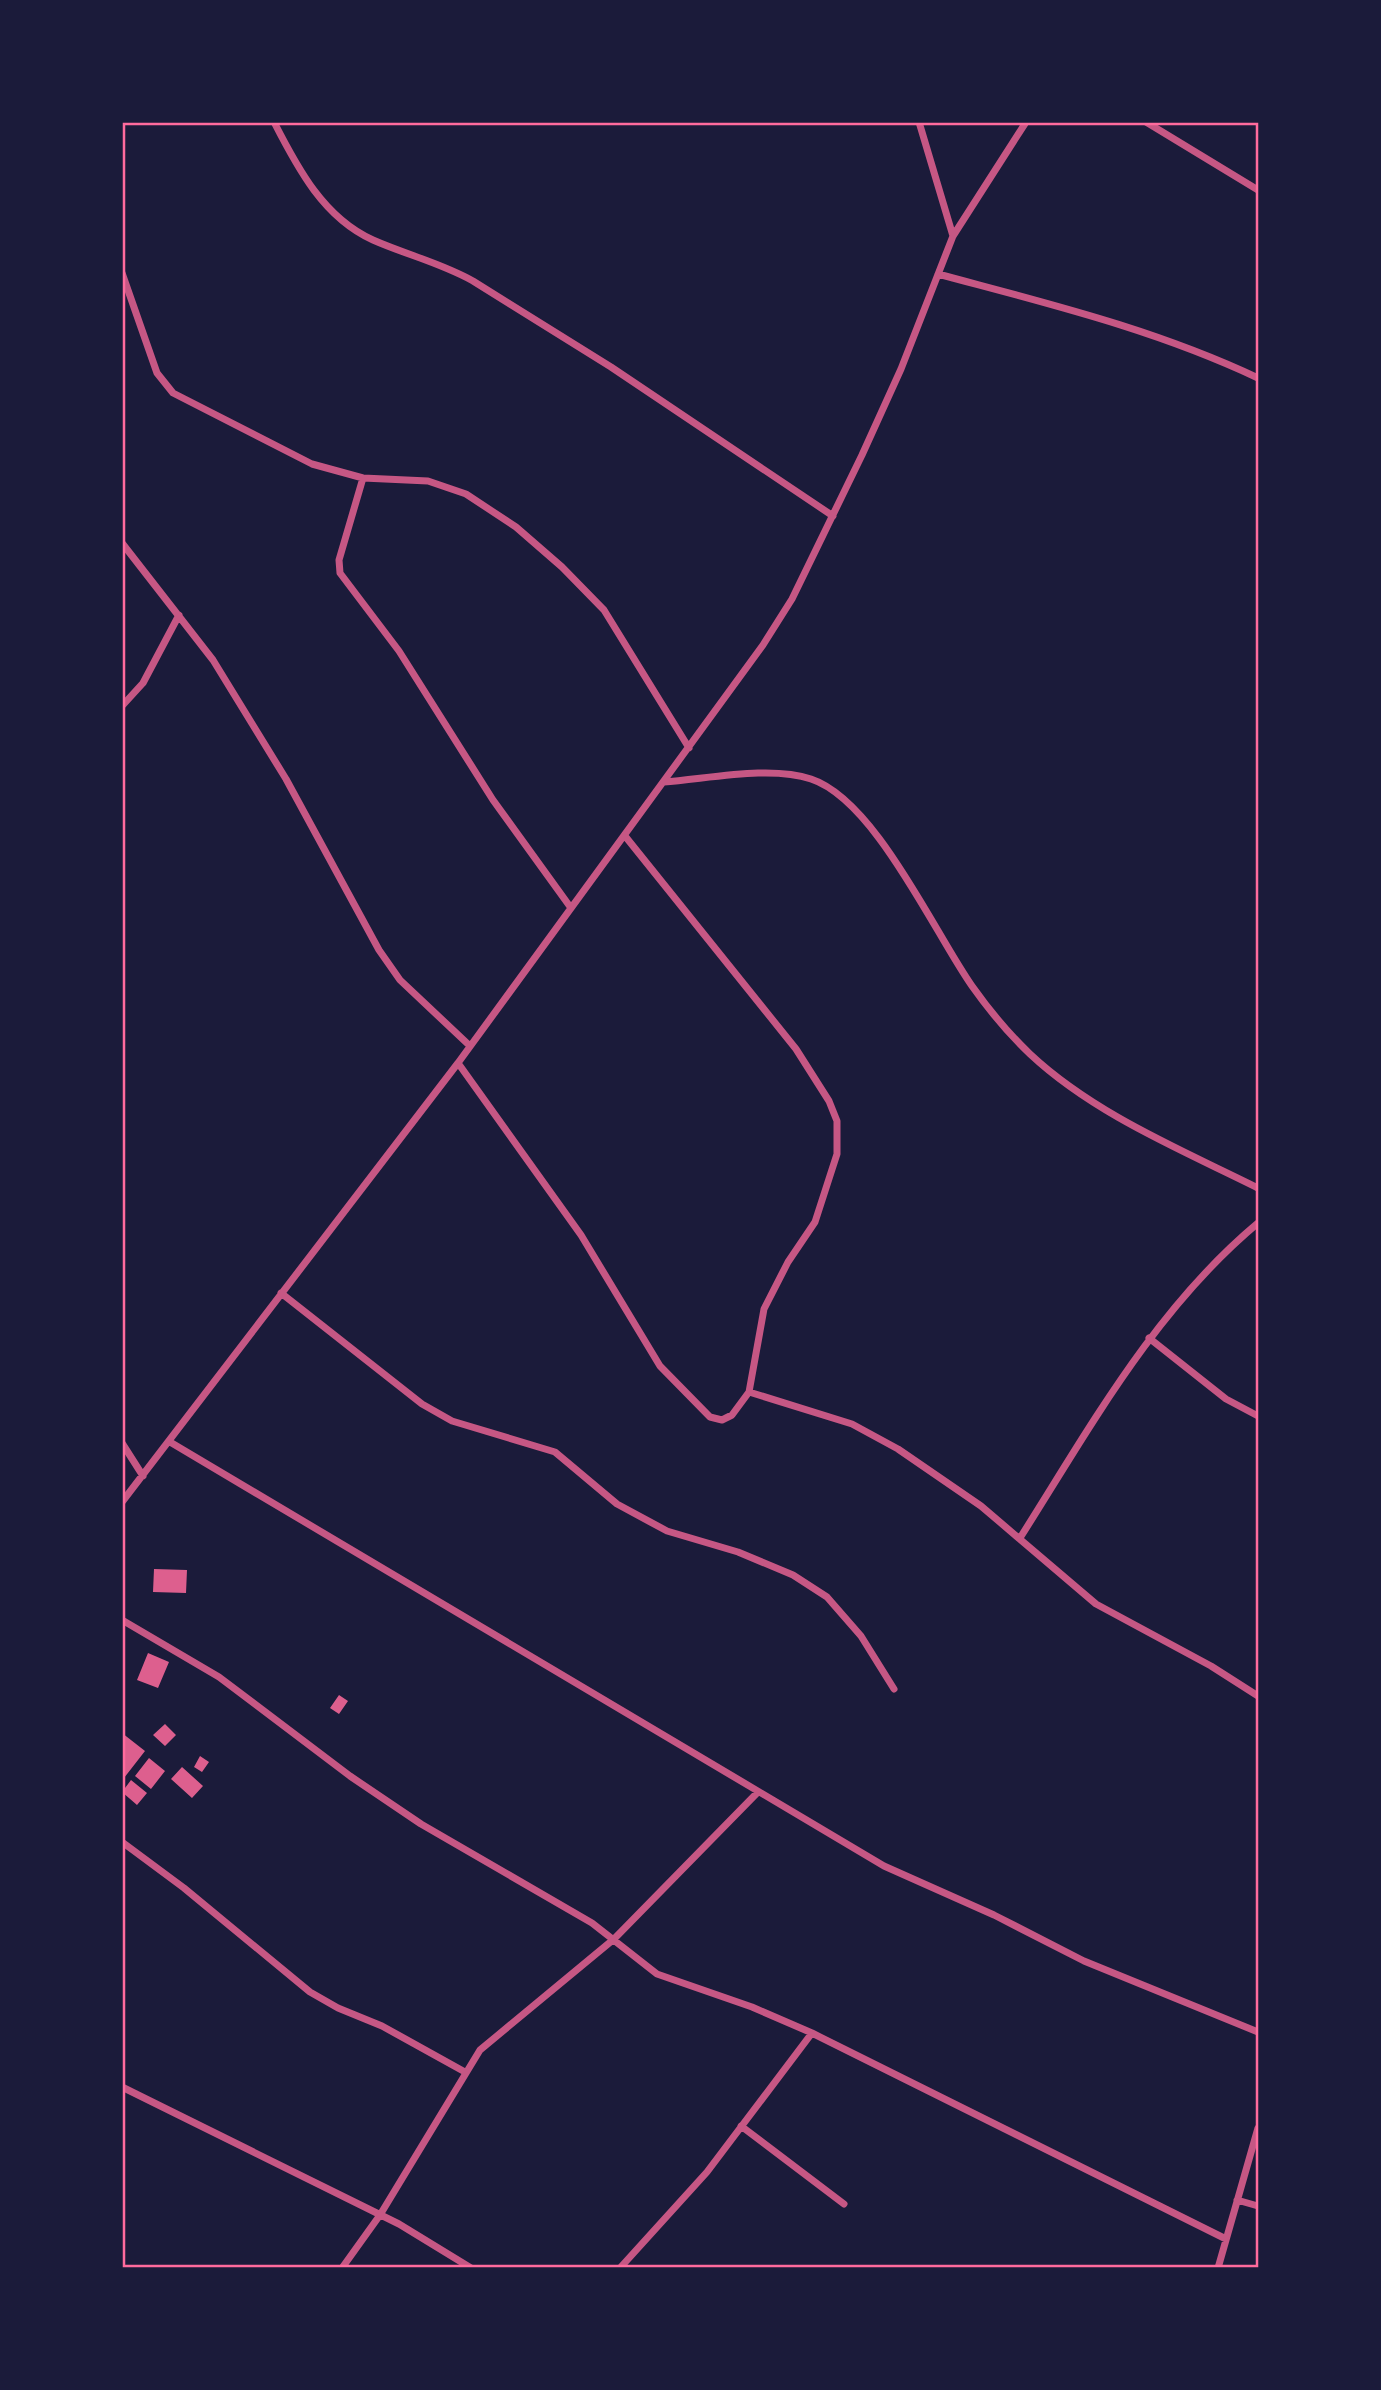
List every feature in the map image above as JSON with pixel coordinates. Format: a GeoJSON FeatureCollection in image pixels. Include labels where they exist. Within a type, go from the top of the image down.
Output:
{"type":"FeatureCollection","features":[{"type":"Feature","properties":{"kind":"street"},"geometry":{"type":"LineString","coordinates":[[274,122],[314,191],[349,227],[373,240],[453,269],[474,281],[634,382],[833,516]]}},
{"type":"Feature","properties":{"kind":"street"},"geometry":{"type":"LineString","coordinates":[[919,122],[953,236]]}},
{"type":"Feature","properties":{"kind":"street"},"geometry":{"type":"LineString","coordinates":[[122,1503],[458,1063],[689,748],[792,599],[901,369],[953,236],[1026,122]]}},
{"type":"Feature","properties":{"kind":"street"},"geometry":{"type":"LineString","coordinates":[[1146,122],[1258,190]]}},
{"type":"Feature","properties":{"kind":"street"},"geometry":{"type":"LineString","coordinates":[[122,273],[157,373],[173,393],[312,464],[363,478],[428,481],[466,494],[516,527],[562,567],[604,610],[689,748]]}},
{"type":"Feature","properties":{"kind":"street"},"geometry":{"type":"LineString","coordinates":[[938,274],[1137,328],[1205,353],[1258,378]]}},
{"type":"Feature","properties":{"kind":"street"},"geometry":{"type":"LineString","coordinates":[[363,478],[339,560],[340,573],[399,651],[493,800],[572,908]]}},
{"type":"Feature","properties":{"kind":"street"},"geometry":{"type":"LineString","coordinates":[[122,543],[213,660],[286,779],[379,950],[400,980],[470,1046]]}},
{"type":"Feature","properties":{"kind":"street"},"geometry":{"type":"LineString","coordinates":[[122,706],[143,683],[179,615]]}},
{"type":"Feature","properties":{"kind":"street"},"geometry":{"type":"LineString","coordinates":[[664,782],[784,773],[814,779],[868,824],[908,880],[971,985],[1032,1055],[1079,1091],[1126,1120],[1258,1188]]}},
{"type":"Feature","properties":{"kind":"street"},"geometry":{"type":"LineString","coordinates":[[458,1063],[581,1234],[660,1366],[710,1417],[722,1420],[741,1408],[749,1392],[764,1309],[788,1262],[815,1222],[837,1154],[837,1121],[829,1101],[796,1049],[625,836]]}},
{"type":"Feature","properties":{"kind":"street"},"geometry":{"type":"LineString","coordinates":[[1020,1538],[1149,1338],[1187,1292],[1258,1223]]}},
{"type":"Feature","properties":{"kind":"street"},"geometry":{"type":"LineString","coordinates":[[281,1293],[422,1404],[452,1421],[555,1452],[617,1504],[667,1531],[738,1552],[793,1574],[827,1597],[861,1636],[894,1689]]}},
{"type":"Feature","properties":{"kind":"street"},"geometry":{"type":"LineString","coordinates":[[1149,1338],[1226,1399],[1258,1416]]}},
{"type":"Feature","properties":{"kind":"street"},"geometry":{"type":"LineString","coordinates":[[749,1392],[852,1424],[873,1434],[981,1506],[1096,1604],[1211,1666],[1258,1696]]}},
{"type":"Feature","properties":{"kind":"street"},"geometry":{"type":"LineString","coordinates":[[170,1442],[884,1866],[994,1915],[1084,1961],[1258,2032]]}},
{"type":"Feature","properties":{"kind":"street"},"geometry":{"type":"LineString","coordinates":[[122,1443],[143,1476]]}},
{"type":"Feature","properties":{"kind":"street"},"geometry":{"type":"LineString","coordinates":[[122,1620],[219,1677],[402,1811],[572,1911],[614,1939],[657,1974],[751,2007],[812,2033],[1226,2239]]}},
{"type":"Feature","properties":{"kind":"street"},"geometry":{"type":"LineString","coordinates":[[342,2267],[380,2215],[480,2050],[614,1939],[758,1792]]}},
{"type":"Feature","properties":{"kind":"street"},"geometry":{"type":"LineString","coordinates":[[122,1842],[212,1910],[310,1992],[382,2026],[465,2072]]}},
{"type":"Feature","properties":{"kind":"street"},"geometry":{"type":"LineString","coordinates":[[620,2267],[707,2172],[812,2033]]}},
{"type":"Feature","properties":{"kind":"street"},"geometry":{"type":"LineString","coordinates":[[122,2087],[380,2215],[471,2267]]}},
{"type":"Feature","properties":{"kind":"street"},"geometry":{"type":"LineString","coordinates":[[741,2126],[844,2204]]}},
{"type":"Feature","properties":{"kind":"street"},"geometry":{"type":"LineString","coordinates":[[1217,2267],[1258,2128]]}},
{"type":"Feature","properties":{"kind":"street"},"geometry":{"type":"LineString","coordinates":[[1237,2200],[1258,2206]]}},
{"type":"Feature","properties":{"kind":"building"},"geometry":{"type":"Polygon","coordinates":[[[154,1569],[187,1570],[186,1593],[153,1592],[154,1569]]]}},
{"type":"Feature","properties":{"kind":"building"},"geometry":{"type":"Polygon","coordinates":[[[148,1653],[169,1662],[158,1688],[137,1680],[148,1653]]]}},
{"type":"Feature","properties":{"kind":"building"},"geometry":{"type":"Polygon","coordinates":[[[339,1695],[348,1701],[339,1714],[330,1708],[339,1695]]]}},
{"type":"Feature","properties":{"kind":"building"},"geometry":{"type":"Polygon","coordinates":[[[165,1724],[176,1735],[165,1746],[153,1735],[165,1724]]]}},
{"type":"Feature","properties":{"kind":"building"},"geometry":{"type":"Polygon","coordinates":[[[122,1733],[145,1751],[124,1778],[122,1776],[122,1733]]]}},
{"type":"Feature","properties":{"kind":"building"},"geometry":{"type":"Polygon","coordinates":[[[200,1756],[209,1762],[202,1772],[194,1767],[200,1756]]]}},
{"type":"Feature","properties":{"kind":"building"},"geometry":{"type":"Polygon","coordinates":[[[149,1758],[165,1771],[151,1789],[135,1776],[149,1758]]]}},
{"type":"Feature","properties":{"kind":"building"},"geometry":{"type":"Polygon","coordinates":[[[182,1767],[203,1786],[192,1798],[171,1779],[182,1767]]]}},
{"type":"Feature","properties":{"kind":"building"},"geometry":{"type":"Polygon","coordinates":[[[131,1780],[147,1793],[137,1805],[122,1792],[131,1780]]]}}]}
